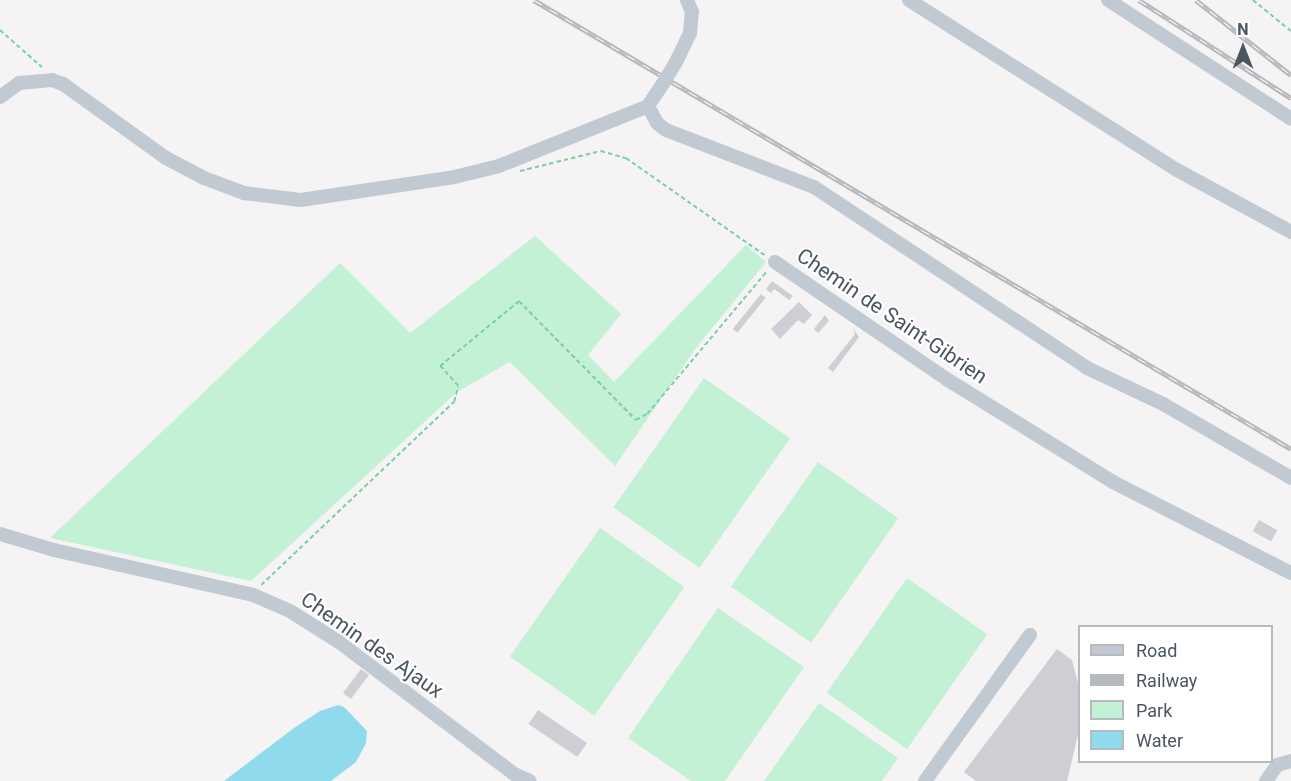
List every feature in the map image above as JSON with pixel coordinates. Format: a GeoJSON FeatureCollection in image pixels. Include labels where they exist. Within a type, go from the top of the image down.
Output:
{"type":"FeatureCollection","features":[{"type":"Feature","properties":{"kind":"street"},"geometry":{"type":"LineString","coordinates":[[0,97],[19,83],[52,80],[70,89],[166,158],[228,188],[279,200],[333,197],[454,177],[507,163],[648,106],[675,64],[690,33],[692,12],[687,0]]}},
{"type":"Feature","properties":{"kind":"street"},"geometry":{"type":"LineString","coordinates":[[909,0],[1177,170],[1291,232]]}},
{"type":"Feature","properties":{"kind":"street"},"geometry":{"type":"LineString","coordinates":[[1108,0],[1291,118]]}},
{"type":"Feature","properties":{"kind":"street"},"geometry":{"type":"LineString","coordinates":[[648,106],[657,123],[681,139],[814,187],[1087,368],[1163,404],[1291,478]]}},
{"type":"Feature","properties":{"kind":"street","name":"Chemin de Saint-Gibrien"},"geometry":{"type":"LineString","coordinates":[[775,262],[948,380],[1113,482],[1291,573]]}},
{"type":"Feature","properties":{"kind":"street","name":"Chemin des Ajaux"},"geometry":{"type":"LineString","coordinates":[[0,534],[54,550],[253,595],[307,620],[514,774],[530,781]]}},
{"type":"Feature","properties":{"kind":"street"},"geometry":{"type":"LineString","coordinates":[[925,781],[1030,635]]}},
{"type":"Feature","properties":{"kind":"street"},"geometry":{"type":"LineString","coordinates":[[1266,781],[1277,765],[1291,761]]}},
{"type":"Feature","properties":{"kind":"path"},"geometry":{"type":"LineString","coordinates":[[1253,0],[1291,32]]}},
{"type":"Feature","properties":{"kind":"path"},"geometry":{"type":"LineString","coordinates":[[0,30],[34,58],[52,80]]}},
{"type":"Feature","properties":{"kind":"path","name":"Chemin de Saint-Gibrien"},"geometry":{"type":"LineString","coordinates":[[510,174],[601,151],[626,158],[775,262]]}},
{"type":"Feature","properties":{"kind":"path"},"geometry":{"type":"LineString","coordinates":[[253,595],[276,568],[454,402],[458,386],[440,366],[519,301],[636,420],[647,414],[775,262]]}},
{"type":"Feature","properties":{"kind":"green space"},"geometry":{"type":"Polygon","coordinates":[[[535,236],[621,314],[588,355],[614,382],[746,245],[766,262],[696,348],[615,466],[510,362],[457,392],[251,581],[50,538],[340,263],[410,333],[535,236]]]}},
{"type":"Feature","properties":{"kind":"green space"},"geometry":{"type":"Polygon","coordinates":[[[704,378],[790,438],[699,568],[613,507],[704,378]]]}},
{"type":"Feature","properties":{"kind":"green space"},"geometry":{"type":"Polygon","coordinates":[[[818,462],[898,518],[811,643],[731,587],[818,462]]]}},
{"type":"Feature","properties":{"kind":"green space"},"geometry":{"type":"Polygon","coordinates":[[[600,528],[684,587],[594,716],[510,657],[600,528]]]}},
{"type":"Feature","properties":{"kind":"green space"},"geometry":{"type":"Polygon","coordinates":[[[907,578],[987,634],[907,749],[827,693],[907,578]]]}},
{"type":"Feature","properties":{"kind":"green space"},"geometry":{"type":"Polygon","coordinates":[[[718,608],[804,667],[725,781],[691,781],[628,738],[718,608]]]}},
{"type":"Feature","properties":{"kind":"green space"},"geometry":{"type":"Polygon","coordinates":[[[819,703],[898,758],[882,781],[764,781],[819,703]]]}},
{"type":"Feature","properties":{"kind":"water"},"geometry":{"type":"Polygon","coordinates":[[[338,705],[344,707],[367,731],[366,743],[356,762],[331,781],[224,781],[294,728],[320,711],[338,705]]]}},
{"type":"Feature","properties":{"kind":"building"},"geometry":{"type":"Polygon","coordinates":[[[772,281],[793,296],[789,300],[774,289],[771,293],[766,289],[772,281]]]}},
{"type":"Feature","properties":{"kind":"building"},"geometry":{"type":"Polygon","coordinates":[[[761,294],[766,298],[737,333],[733,329],[761,294]]]}},
{"type":"Feature","properties":{"kind":"building"},"geometry":{"type":"Polygon","coordinates":[[[799,302],[812,315],[804,324],[798,320],[780,339],[771,329],[799,302]]]}},
{"type":"Feature","properties":{"kind":"building"},"geometry":{"type":"Polygon","coordinates":[[[825,315],[829,321],[818,333],[814,329],[825,315]]]}},
{"type":"Feature","properties":{"kind":"building"},"geometry":{"type":"Polygon","coordinates":[[[853,328],[859,337],[833,372],[828,368],[855,334],[853,328]]]}},
{"type":"Feature","properties":{"kind":"building"},"geometry":{"type":"Polygon","coordinates":[[[1259,520],[1277,530],[1271,542],[1253,531],[1259,520]]]}},
{"type":"Feature","properties":{"kind":"building"},"geometry":{"type":"Polygon","coordinates":[[[1057,649],[1072,660],[1078,683],[1078,734],[1067,781],[976,781],[964,772],[1057,649]]]}},
{"type":"Feature","properties":{"kind":"building"},"geometry":{"type":"Polygon","coordinates":[[[361,669],[369,675],[351,699],[343,693],[361,669]]]}},
{"type":"Feature","properties":{"kind":"building"},"geometry":{"type":"Polygon","coordinates":[[[538,710],[587,743],[577,757],[528,724],[538,710]]]}},
{"type":"Feature","properties":{"kind":"railway"},"geometry":{"type":"LineString","coordinates":[[534,0],[1291,449]]}},
{"type":"Feature","properties":{"kind":"railway"},"geometry":{"type":"LineString","coordinates":[[1139,0],[1291,98]]}},
{"type":"Feature","properties":{"kind":"railway"},"geometry":{"type":"LineString","coordinates":[[1196,0],[1291,75]]}}]}
